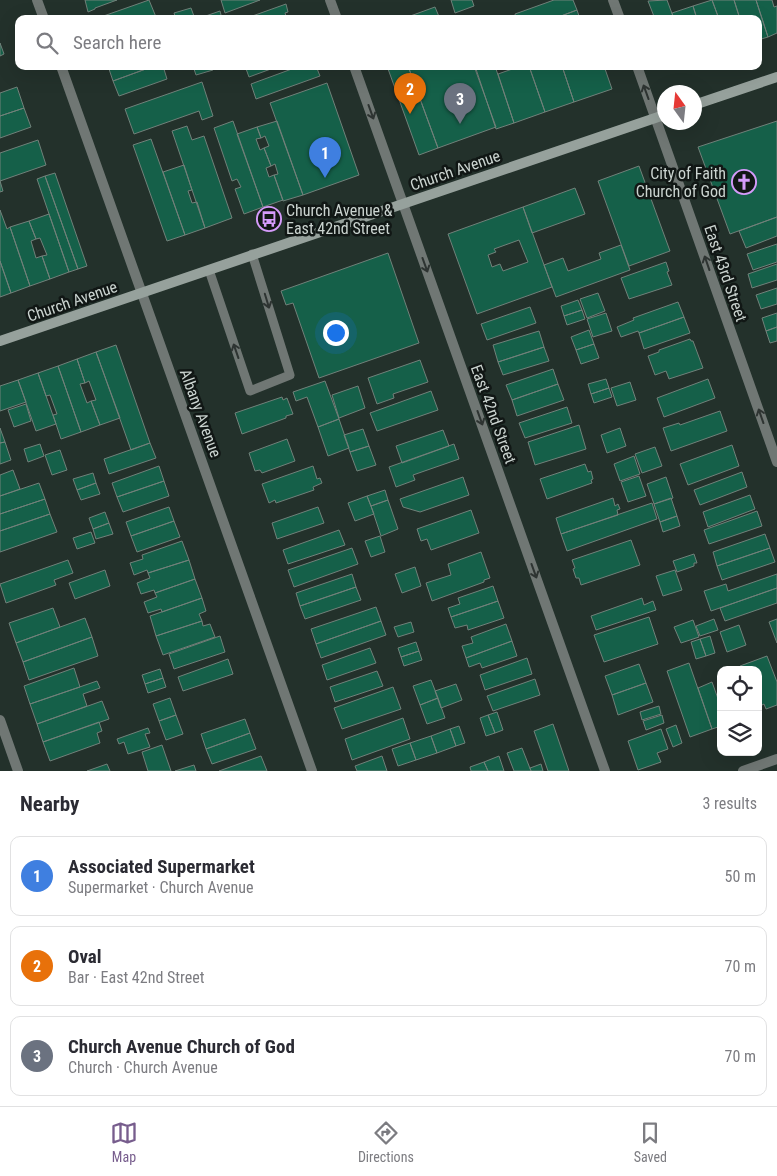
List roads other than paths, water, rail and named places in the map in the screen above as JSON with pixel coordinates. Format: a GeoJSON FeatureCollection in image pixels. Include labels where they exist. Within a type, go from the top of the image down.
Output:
{"type":"FeatureCollection","features":[{"type":"Feature","properties":{"kind":"main road"},"geometry":{"type":"LineString","coordinates":[[702,102],[777,77]]}},
{"type":"Feature","properties":{"kind":"main road","name":"Church Avenue"},"geometry":{"type":"LineString","coordinates":[[0,341],[657,118]]}},
{"type":"Feature","properties":{"kind":"street"},"geometry":{"type":"LineString","coordinates":[[37,0],[43,15]]}},
{"type":"Feature","properties":{"kind":"street"},"geometry":{"type":"LineString","coordinates":[[330,0],[336,15]]}},
{"type":"Feature","properties":{"kind":"street"},"geometry":{"type":"LineString","coordinates":[[613,0],[619,15]]}},
{"type":"Feature","properties":{"kind":"street","name":"Albany Avenue"},"geometry":{"type":"LineString","coordinates":[[62,70],[312,771]]}},
{"type":"Feature","properties":{"kind":"street","name":"East 42nd Street"},"geometry":{"type":"LineString","coordinates":[[355,70],[605,771]]}},
{"type":"Feature","properties":{"kind":"street","name":"East 43rd Street"},"geometry":{"type":"LineString","coordinates":[[639,70],[657,110]]}},
{"type":"Feature","properties":{"kind":"street","name":"East 43rd Street"},"geometry":{"type":"LineString","coordinates":[[664,130],[777,462]]}},
{"type":"Feature","properties":{"kind":"street"},"geometry":{"type":"LineString","coordinates":[[0,720],[18,771]]}},
{"type":"Feature","properties":{"kind":"street"},"geometry":{"type":"LineString","coordinates":[[743,771],[777,759]]}},
{"type":"Feature","properties":{"kind":"lane"},"geometry":{"type":"LineString","coordinates":[[209,270],[250,391],[290,375],[252,254]]}},
{"type":"Feature","properties":{"kind":"place","name":"Oval"},"geometry":{"type":"Point","coordinates":[410,114]}},
{"type":"Feature","properties":{"kind":"place","name":"Church Avenue Church of God"},"geometry":{"type":"Point","coordinates":[460,124]}},
{"type":"Feature","properties":{"kind":"place","name":"Associated Supermarket"},"geometry":{"type":"Point","coordinates":[325,178]}},
{"type":"Feature","properties":{"kind":"place","name":"City of Faith Church of God"},"geometry":{"type":"Point","coordinates":[744,182]}},
{"type":"Feature","properties":{"kind":"place","name":"Church Avenue & East 42nd Street"},"geometry":{"type":"Point","coordinates":[269,219]}}]}
